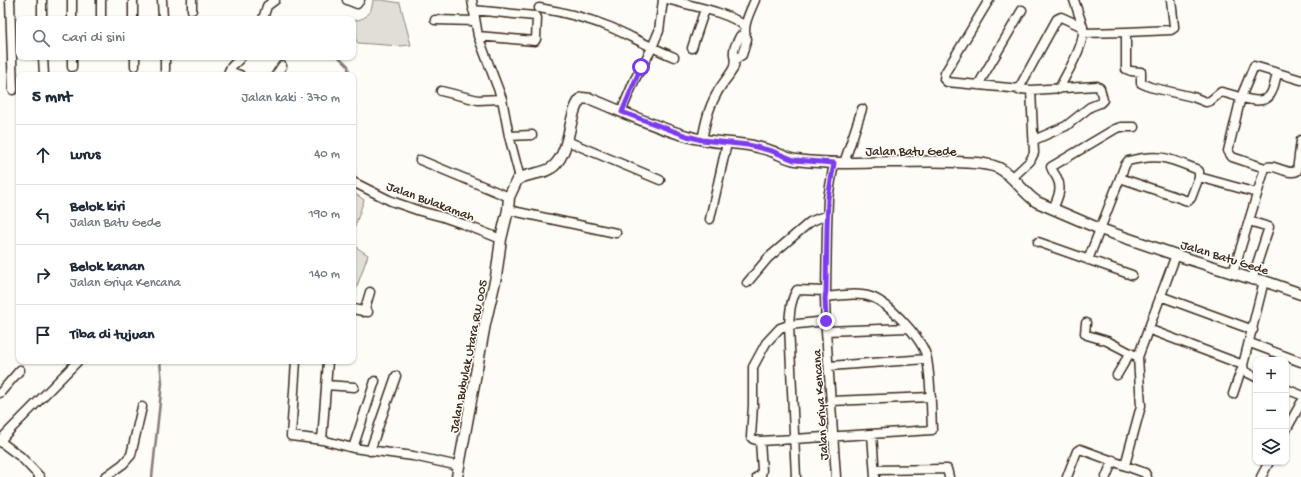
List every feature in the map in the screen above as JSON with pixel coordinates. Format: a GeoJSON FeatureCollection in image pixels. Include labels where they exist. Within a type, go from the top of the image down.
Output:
{"type":"FeatureCollection","features":[{"type":"Feature","properties":{"kind":"street"},"geometry":{"type":"LineString","coordinates":[[10,0],[13,90]]}},
{"type":"Feature","properties":{"kind":"street"},"geometry":{"type":"LineString","coordinates":[[42,0],[42,16]]}},
{"type":"Feature","properties":{"kind":"street"},"geometry":{"type":"LineString","coordinates":[[72,0],[72,16]]}},
{"type":"Feature","properties":{"kind":"street"},"geometry":{"type":"LineString","coordinates":[[101,0],[101,16]]}},
{"type":"Feature","properties":{"kind":"street"},"geometry":{"type":"LineString","coordinates":[[133,0],[133,16]]}},
{"type":"Feature","properties":{"kind":"street"},"geometry":{"type":"LineString","coordinates":[[162,0],[163,16]]}},
{"type":"Feature","properties":{"kind":"street"},"geometry":{"type":"LineString","coordinates":[[192,0],[192,10]]}},
{"type":"Feature","properties":{"kind":"street"},"geometry":{"type":"LineString","coordinates":[[265,16],[267,6],[275,0]]}},
{"type":"Feature","properties":{"kind":"street"},"geometry":{"type":"LineString","coordinates":[[347,0],[357,4],[360,0]]}},
{"type":"Feature","properties":{"kind":"street"},"geometry":{"type":"LineString","coordinates":[[420,160],[509,197],[517,180],[520,178],[502,99],[478,36],[472,0]]}},
{"type":"Feature","properties":{"kind":"street"},"geometry":{"type":"LineString","coordinates":[[622,112],[635,79],[652,48],[658,31],[663,0]]}},
{"type":"Feature","properties":{"kind":"street"},"geometry":{"type":"LineString","coordinates":[[670,0],[705,9],[734,20],[745,31],[747,39],[742,55],[736,59],[732,69],[719,88],[711,105],[702,140]]}},
{"type":"Feature","properties":{"kind":"street"},"geometry":{"type":"LineString","coordinates":[[745,31],[755,0]]}},
{"type":"Feature","properties":{"kind":"street"},"geometry":{"type":"LineString","coordinates":[[989,0],[945,73],[944,78],[947,82],[1018,90],[1098,86],[1100,88],[1103,100],[1100,103],[1090,107],[1066,126],[1034,140]]}},
{"type":"Feature","properties":{"kind":"street"},"geometry":{"type":"LineString","coordinates":[[1059,89],[1078,50],[1083,30],[1074,0]]}},
{"type":"Feature","properties":{"kind":"street"},"geometry":{"type":"LineString","coordinates":[[1018,90],[1056,20],[1061,17],[1064,17],[1083,30],[1126,32],[1171,30],[1174,28],[1171,0]]}},
{"type":"Feature","properties":{"kind":"street"},"geometry":{"type":"LineString","coordinates":[[539,8],[568,13],[591,20],[674,57]]}},
{"type":"Feature","properties":{"kind":"street"},"geometry":{"type":"LineString","coordinates":[[692,48],[705,9]]}},
{"type":"Feature","properties":{"kind":"street"},"geometry":{"type":"LineString","coordinates":[[473,10],[535,16],[537,18],[535,41],[478,36]]}},
{"type":"Feature","properties":{"kind":"street"},"geometry":{"type":"LineString","coordinates":[[978,85],[1022,10]]}},
{"type":"Feature","properties":{"kind":"street"},"geometry":{"type":"LineString","coordinates":[[435,20],[475,21]]}},
{"type":"Feature","properties":{"kind":"street"},"geometry":{"type":"LineString","coordinates":[[1126,32],[1126,69],[1141,72],[1140,79],[1143,85],[1193,97],[1206,102],[1210,101],[1221,92],[1258,102],[1271,95],[1277,74]]}},
{"type":"Feature","properties":{"kind":"street"},"geometry":{"type":"LineString","coordinates":[[44,60],[44,72]]}},
{"type":"Feature","properties":{"kind":"street"},"geometry":{"type":"LineString","coordinates":[[72,60],[72,67]]}},
{"type":"Feature","properties":{"kind":"street"},"geometry":{"type":"LineString","coordinates":[[135,60],[135,66]]}},
{"type":"Feature","properties":{"kind":"street"},"geometry":{"type":"LineString","coordinates":[[165,60],[165,70]]}},
{"type":"Feature","properties":{"kind":"street"},"geometry":{"type":"LineString","coordinates":[[228,72],[230,67],[239,60]]}},
{"type":"Feature","properties":{"kind":"street"},"geometry":{"type":"LineString","coordinates":[[278,72],[282,66]]}},
{"type":"Feature","properties":{"kind":"street"},"geometry":{"type":"LineString","coordinates":[[1301,80],[1254,66],[1242,97],[1228,151],[1232,157],[1265,168],[1269,166],[1291,173],[1296,172],[1298,169],[1301,140]]}},
{"type":"Feature","properties":{"kind":"street"},"geometry":{"type":"LineString","coordinates":[[1012,178],[1033,157],[1034,140],[1031,90]]}},
{"type":"Feature","properties":{"kind":"street"},"geometry":{"type":"LineString","coordinates":[[441,91],[478,100],[502,99]]}},
{"type":"Feature","properties":{"kind":"street","name":"Jalan Batu Gede"},"geometry":{"type":"LineString","coordinates":[[520,178],[549,169],[558,161],[567,141],[576,105],[582,98],[591,99],[663,128],[702,140],[748,145],[794,160],[839,163],[911,160],[987,164],[999,168],[1012,178],[1034,200],[1100,229],[1176,255],[1301,294]]}},
{"type":"Feature","properties":{"kind":"street","name":"Jalan Griya Kencana"},"geometry":{"type":"LineString","coordinates":[[836,477],[826,331],[827,216],[839,163],[862,109]]}},
{"type":"Feature","properties":{"kind":"street"},"geometry":{"type":"LineString","coordinates":[[1053,209],[1060,191],[1060,186],[1051,167],[1115,129],[1121,127],[1134,127]]}},
{"type":"Feature","properties":{"kind":"street"},"geometry":{"type":"LineString","coordinates":[[510,136],[532,135]]}},
{"type":"Feature","properties":{"kind":"street"},"geometry":{"type":"LineString","coordinates":[[567,141],[660,180]]}},
{"type":"Feature","properties":{"kind":"street"},"geometry":{"type":"LineString","coordinates":[[710,219],[727,143]]}},
{"type":"Feature","properties":{"kind":"street"},"geometry":{"type":"LineString","coordinates":[[1088,260],[1125,165],[1128,161],[1156,156],[1166,157],[1199,171],[1199,177],[1191,198],[1188,201],[1120,178]]}},
{"type":"Feature","properties":{"kind":"street"},"geometry":{"type":"LineString","coordinates":[[1233,273],[1265,168]]}},
{"type":"Feature","properties":{"kind":"street"},"geometry":{"type":"LineString","coordinates":[[1199,177],[1257,193]]}},
{"type":"Feature","properties":{"kind":"street","name":"Jalan Bulakamah"},"geometry":{"type":"LineString","coordinates":[[356,184],[391,201],[420,212],[456,222],[500,239]]}},
{"type":"Feature","properties":{"kind":"street","name":"Jalan Bubulak Utara RW 005"},"geometry":{"type":"LineString","coordinates":[[457,477],[485,324],[496,277],[500,239],[508,210],[509,197]]}},
{"type":"Feature","properties":{"kind":"street"},"geometry":{"type":"LineString","coordinates":[[508,210],[616,233]]}},
{"type":"Feature","properties":{"kind":"street"},"geometry":{"type":"LineString","coordinates":[[747,283],[768,258],[810,222],[827,216]]}},
{"type":"Feature","properties":{"kind":"street"},"geometry":{"type":"LineString","coordinates":[[1248,221],[1269,227],[1252,279]]}},
{"type":"Feature","properties":{"kind":"street"},"geometry":{"type":"LineString","coordinates":[[1038,242],[1132,275]]}},
{"type":"Feature","properties":{"kind":"street"},"geometry":{"type":"LineString","coordinates":[[1117,375],[1134,355],[1148,329],[1176,255]]}},
{"type":"Feature","properties":{"kind":"street"},"geometry":{"type":"LineString","coordinates":[[1233,394],[1250,343],[1264,282]]}},
{"type":"Feature","properties":{"kind":"street"},"geometry":{"type":"LineString","coordinates":[[796,477],[794,439],[790,325],[790,308],[797,290],[826,294],[870,296],[890,309],[908,328],[921,346],[927,359],[931,397],[932,430],[833,437],[794,439],[760,441],[751,437],[753,367],[766,343],[780,328],[790,325],[826,321]]}},
{"type":"Feature","properties":{"kind":"street"},"geometry":{"type":"LineString","coordinates":[[356,310],[366,312],[370,292]]}},
{"type":"Feature","properties":{"kind":"street"},"geometry":{"type":"LineString","coordinates":[[1160,296],[1253,330]]}},
{"type":"Feature","properties":{"kind":"street"},"geometry":{"type":"LineString","coordinates":[[1086,323],[1086,334],[1107,341],[1134,355]]}},
{"type":"Feature","properties":{"kind":"street"},"geometry":{"type":"LineString","coordinates":[[826,331],[908,328]]}},
{"type":"Feature","properties":{"kind":"street"},"geometry":{"type":"LineString","coordinates":[[1148,329],[1243,367],[1246,373],[1253,376]]}},
{"type":"Feature","properties":{"kind":"street"},"geometry":{"type":"LineString","coordinates":[[1250,343],[1301,362]]}},
{"type":"Feature","properties":{"kind":"street"},"geometry":{"type":"LineString","coordinates":[[1125,465],[1141,406],[1134,355]]}},
{"type":"Feature","properties":{"kind":"street"},"geometry":{"type":"LineString","coordinates":[[829,366],[927,359]]}},
{"type":"Feature","properties":{"kind":"street"},"geometry":{"type":"LineString","coordinates":[[40,477],[21,456],[0,442],[5,435],[75,364]]}},
{"type":"Feature","properties":{"kind":"street"},"geometry":{"type":"LineString","coordinates":[[296,364],[291,436],[322,440],[370,451],[413,456],[459,466]]}},
{"type":"Feature","properties":{"kind":"street"},"geometry":{"type":"LineString","coordinates":[[322,440],[328,364]]}},
{"type":"Feature","properties":{"kind":"street"},"geometry":{"type":"LineString","coordinates":[[0,393],[20,370]]}},
{"type":"Feature","properties":{"kind":"street"},"geometry":{"type":"LineString","coordinates":[[370,451],[396,376]]}},
{"type":"Feature","properties":{"kind":"street"},"geometry":{"type":"LineString","coordinates":[[353,448],[375,381]]}},
{"type":"Feature","properties":{"kind":"street"},"geometry":{"type":"LineString","coordinates":[[326,385],[354,387]]}},
{"type":"Feature","properties":{"kind":"street"},"geometry":{"type":"LineString","coordinates":[[1289,390],[1301,395]]}},
{"type":"Feature","properties":{"kind":"street"},"geometry":{"type":"LineString","coordinates":[[831,400],[931,397]]}},
{"type":"Feature","properties":{"kind":"street"},"geometry":{"type":"LineString","coordinates":[[1287,429],[1301,403]]}},
{"type":"Feature","properties":{"kind":"street"},"geometry":{"type":"LineString","coordinates":[[105,477],[131,456],[142,407]]}},
{"type":"Feature","properties":{"kind":"street"},"geometry":{"type":"LineString","coordinates":[[872,434],[875,473],[947,469],[949,477]]}},
{"type":"Feature","properties":{"kind":"street"},"geometry":{"type":"LineString","coordinates":[[757,477],[761,474],[762,470],[760,441]]}},
{"type":"Feature","properties":{"kind":"street"},"geometry":{"type":"LineString","coordinates":[[1067,477],[1079,449],[1113,460],[1145,473],[1147,477]]}},
{"type":"Feature","properties":{"kind":"street"},"geometry":{"type":"LineString","coordinates":[[1106,477],[1113,460]]}},
{"type":"Feature","properties":{"kind":"street"},"geometry":{"type":"LineString","coordinates":[[1261,477],[1267,465]]}},
{"type":"Feature","properties":{"kind":"shaded area"},"geometry":{"type":"Polygon","coordinates":[[[373,0],[400,3],[411,45],[400,46],[358,43],[356,40],[356,20],[362,19],[368,15],[373,0]]]}},
{"type":"Feature","properties":{"kind":"shaded area"},"geometry":{"type":"Polygon","coordinates":[[[356,194],[364,200],[356,223],[356,194]]]}},
{"type":"Feature","properties":{"kind":"shaded area"},"geometry":{"type":"Polygon","coordinates":[[[356,247],[368,255],[356,289],[356,247]]]}},
{"type":"Feature","properties":{"kind":"waterway"},"geometry":{"type":"LineString","coordinates":[[342,60],[348,66],[349,72]]}},
{"type":"Feature","properties":{"kind":"waterway"},"geometry":{"type":"LineString","coordinates":[[152,477],[162,383],[160,364]]}},
{"type":"Feature","properties":{"kind":"route"},"geometry":{"type":"LineString","coordinates":[[641,67],[622,112],[663,128],[702,140],[748,145],[772,151],[794,160],[834,163],[828,198],[825,298],[826,321]]}}]}
